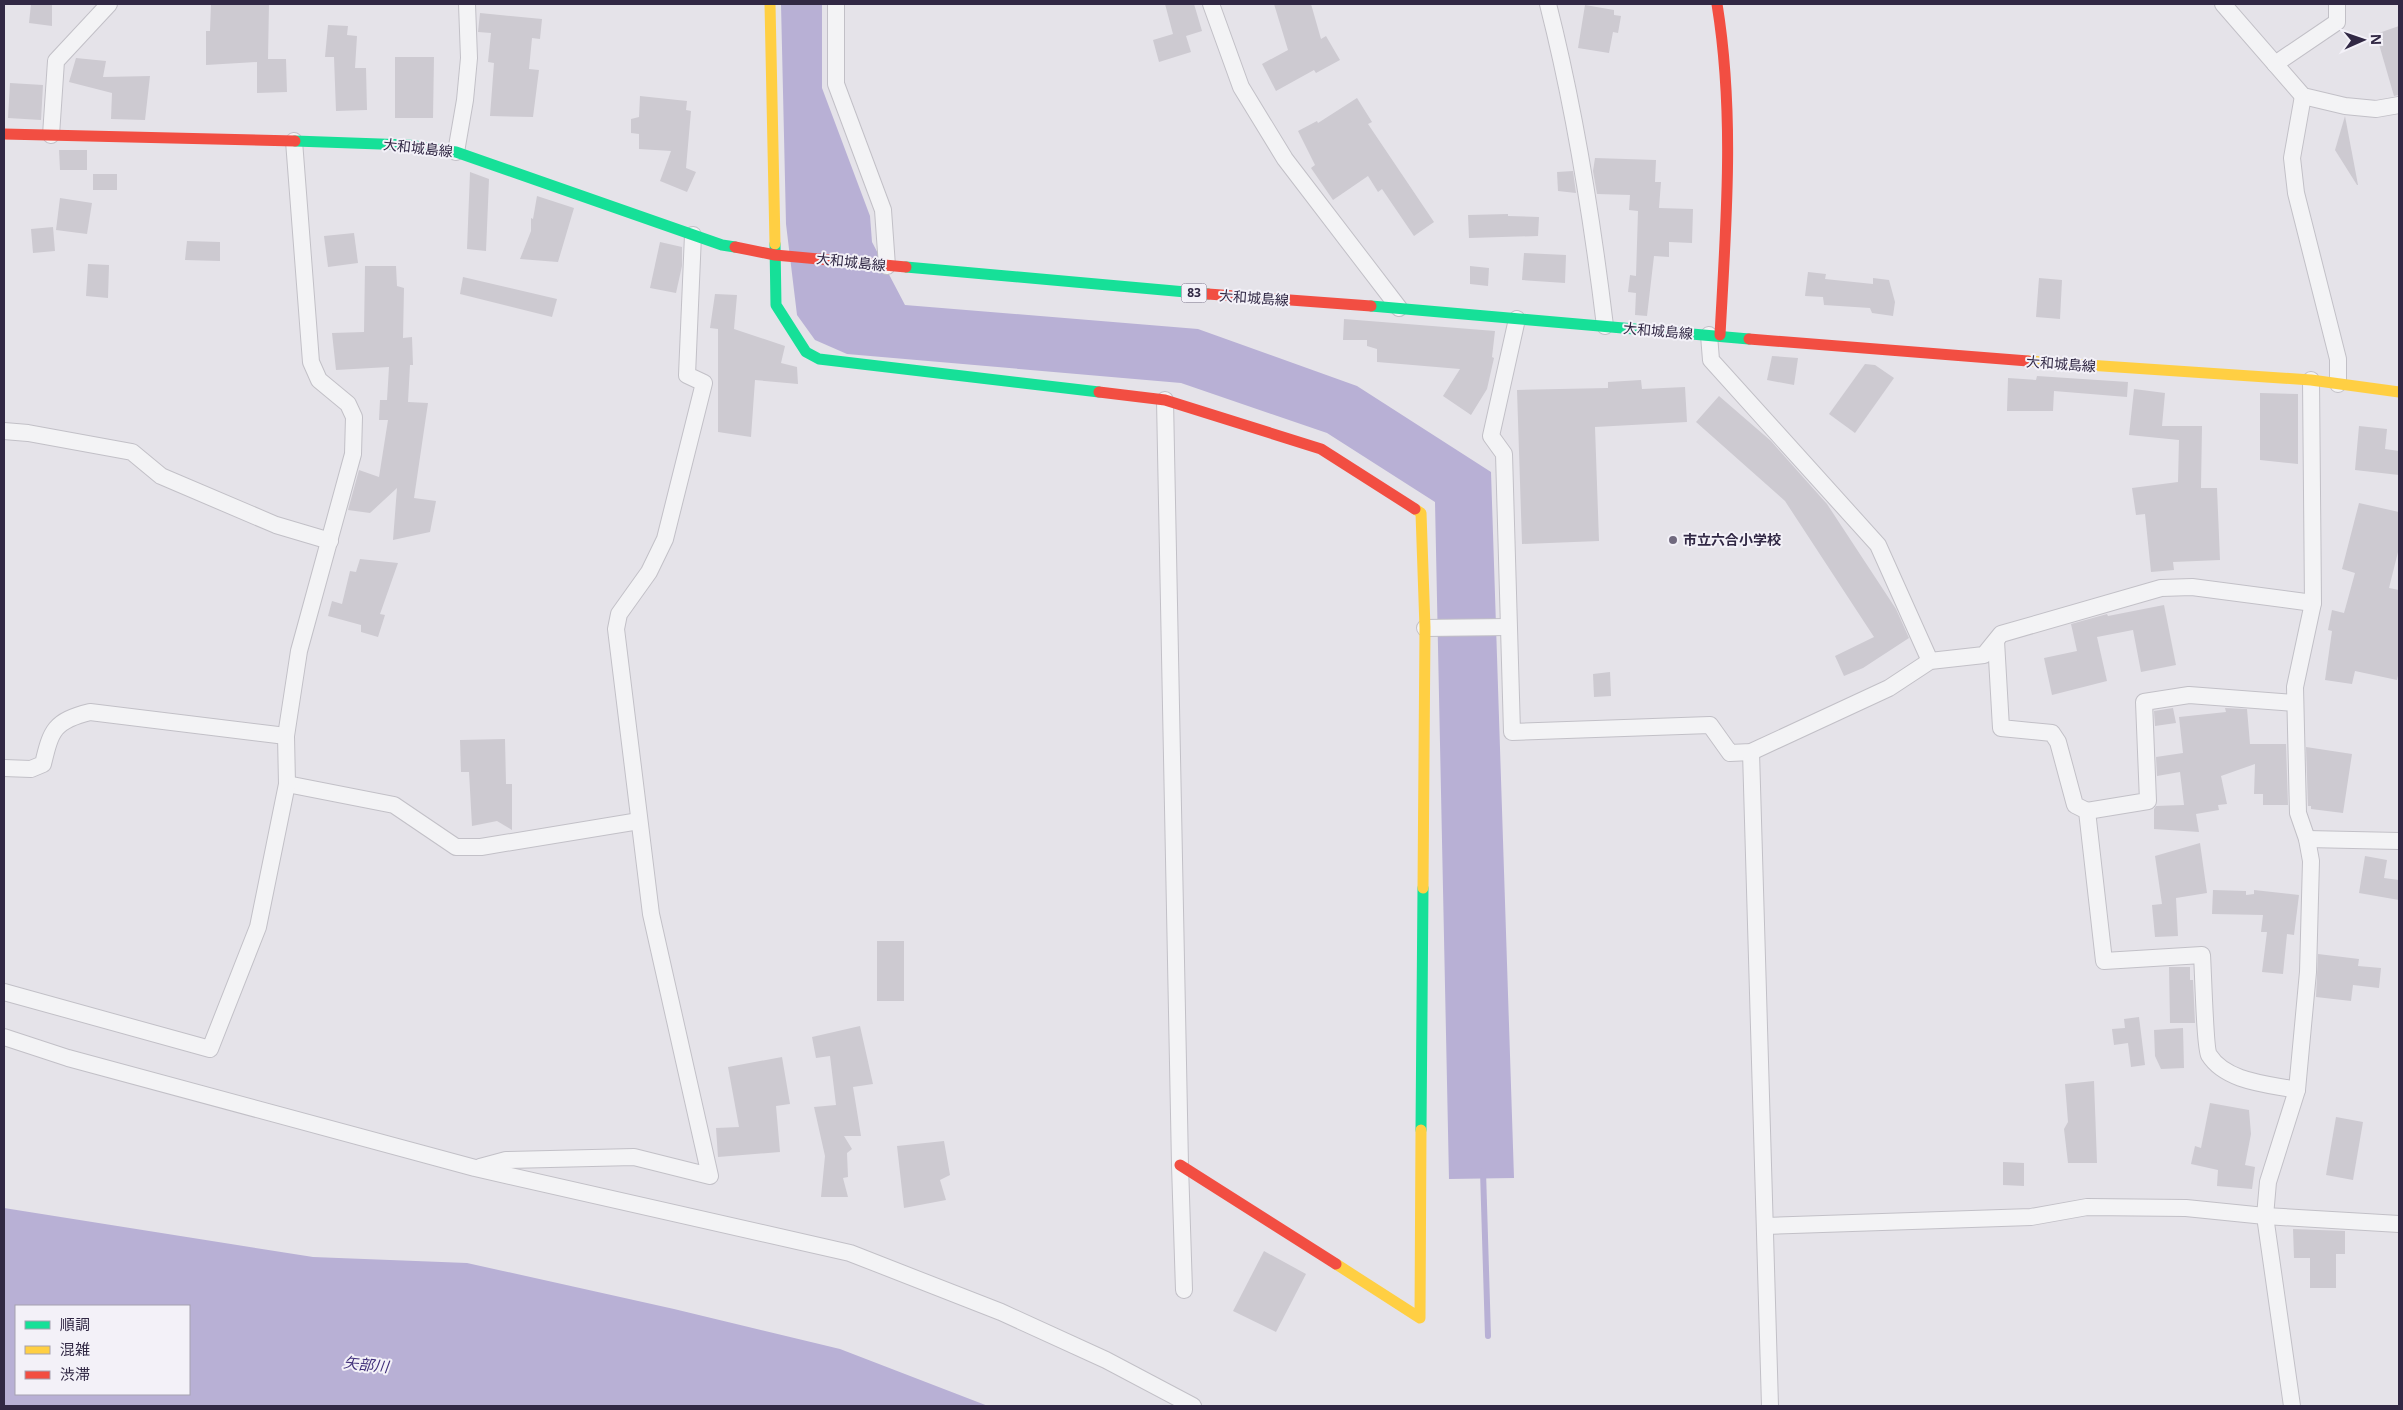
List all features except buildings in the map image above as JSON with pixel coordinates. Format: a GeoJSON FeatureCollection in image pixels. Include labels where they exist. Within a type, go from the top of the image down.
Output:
{"type":"FeatureCollection","features":[{"type":"Feature","properties":{"kind":"main road"},"geometry":{"type":"LineString","coordinates":[[770,4],[776,305],[806,352],[819,359],[1165,400],[1321,449],[1421,513],[1425,628],[1420,1318],[1180,1165]]}},
{"type":"Feature","properties":{"kind":"main road"},"geometry":{"type":"LineString","coordinates":[[1715,335],[1730,140],[1727,72],[1717,4]]}},
{"type":"Feature","properties":{"kind":"main road","name":"大和城島線"},"geometry":{"type":"LineString","coordinates":[[4,134],[408,145],[456,152],[722,245],[776,255],[1244,297],[1399,308],[1900,352],[2312,380],[2399,392]]}},
{"type":"Feature","properties":{"kind":"street"},"geometry":{"type":"LineString","coordinates":[[51,135],[56,61],[110,4]]}},
{"type":"Feature","properties":{"kind":"street"},"geometry":{"type":"LineString","coordinates":[[456,152],[465,100],[469,58],[468,4]]}},
{"type":"Feature","properties":{"kind":"street"},"geometry":{"type":"LineString","coordinates":[[836,4],[836,84],[883,210],[887,266]]}},
{"type":"Feature","properties":{"kind":"street"},"geometry":{"type":"LineString","coordinates":[[1211,4],[1241,86],[1285,159],[1399,308]]}},
{"type":"Feature","properties":{"kind":"street"},"geometry":{"type":"LineString","coordinates":[[1548,4],[1567,79],[1598,271],[1604,326]]}},
{"type":"Feature","properties":{"kind":"street"},"geometry":{"type":"LineString","coordinates":[[2223,4],[2303,96],[2345,106],[2376,109],[2399,105]]}},
{"type":"Feature","properties":{"kind":"street"},"geometry":{"type":"LineString","coordinates":[[2275,64],[2337,22],[2337,4]]}},
{"type":"Feature","properties":{"kind":"street"},"geometry":{"type":"LineString","coordinates":[[2303,96],[2292,158],[2296,193],[2338,359],[2338,384]]}},
{"type":"Feature","properties":{"kind":"street"},"geometry":{"type":"LineString","coordinates":[[4,992],[210,1049],[258,927],[288,784],[286,736],[299,651],[353,454],[354,417],[348,404],[319,380],[311,362],[294,141]]}},
{"type":"Feature","properties":{"kind":"street"},"geometry":{"type":"LineString","coordinates":[[475,1168],[506,1160],[634,1157],[710,1176],[651,914],[616,629],[618,614],[649,572],[665,539],[704,383],[687,375],[693,235]]}},
{"type":"Feature","properties":{"kind":"street"},"geometry":{"type":"LineString","coordinates":[[1517,319],[1491,436],[1504,454],[1512,732],[1710,725],[1730,753],[1751,752],[1889,688],[1930,661],[1984,656],[2001,634],[2160,588],[2192,587],[2312,603]]}},
{"type":"Feature","properties":{"kind":"street"},"geometry":{"type":"LineString","coordinates":[[1715,335],[1711,360],[1878,545],[1930,661]]}},
{"type":"Feature","properties":{"kind":"street"},"geometry":{"type":"LineString","coordinates":[[2292,1406],[2265,1216],[2268,1182],[2296,1090],[2308,972],[2311,860],[2307,839],[2298,813],[2295,687],[2312,603],[2312,380]]}},
{"type":"Feature","properties":{"kind":"street"},"geometry":{"type":"LineString","coordinates":[[1165,400],[1184,1290]]}},
{"type":"Feature","properties":{"kind":"street"},"geometry":{"type":"LineString","coordinates":[[4,431],[28,433],[132,452],[161,476],[276,525],[330,541]]}},
{"type":"Feature","properties":{"kind":"street"},"geometry":{"type":"LineString","coordinates":[[1425,628],[1508,627]]}},
{"type":"Feature","properties":{"kind":"street"},"geometry":{"type":"LineString","coordinates":[[1996,641],[2001,728],[2052,732],[2058,742],[2075,805],[2087,811],[2148,801],[2144,702],[2189,695],[2295,703]]}},
{"type":"Feature","properties":{"kind":"street"},"geometry":{"type":"LineString","coordinates":[[4,768],[31,769],[42,764],[55,728],[70,717],[90,712],[286,736]]}},
{"type":"Feature","properties":{"kind":"street"},"geometry":{"type":"LineString","coordinates":[[1751,752],[1770,1406]]}},
{"type":"Feature","properties":{"kind":"street"},"geometry":{"type":"LineString","coordinates":[[288,784],[394,805],[456,847],[481,847],[639,821]]}},
{"type":"Feature","properties":{"kind":"street"},"geometry":{"type":"LineString","coordinates":[[2087,811],[2104,961],[2202,955],[2208,1054],[2223,1069],[2246,1080],[2296,1090]]}},
{"type":"Feature","properties":{"kind":"street"},"geometry":{"type":"LineString","coordinates":[[2307,839],[2399,841]]}},
{"type":"Feature","properties":{"kind":"street"},"geometry":{"type":"LineString","coordinates":[[4,1036],[68,1058],[475,1168],[850,1254],[1010,1316],[1106,1360],[1193,1406]]}},
{"type":"Feature","properties":{"kind":"street"},"geometry":{"type":"LineString","coordinates":[[1765,1226],[2031,1217],[2087,1207],[2186,1208],[2265,1216],[2399,1224]]}},
{"type":"Feature","properties":{"kind":"water"},"geometry":{"type":"Polygon","coordinates":[[[781,4],[822,4],[822,88],[870,216],[872,242],[905,305],[1198,329],[1357,386],[1491,472],[1514,1178],[1449,1179],[1435,502],[1327,433],[1181,383],[847,354],[815,340],[797,315],[786,224],[781,4]]]}},
{"type":"Feature","properties":{"kind":"water","name":"矢部川"},"geometry":{"type":"Polygon","coordinates":[[[4,1208],[313,1257],[467,1263],[674,1309],[840,1349],[988,1406],[4,1406],[4,1208]]]}},
{"type":"Feature","properties":{"kind":"waterway"},"geometry":{"type":"LineString","coordinates":[[1483,1171],[1488,1336]]}},
{"type":"Feature","properties":{"kind":"traffic: fast"},"geometry":{"type":"LineString","coordinates":[[295,141],[408,145],[456,152],[722,245],[735,247]]}},
{"type":"Feature","properties":{"kind":"traffic: fast"},"geometry":{"type":"LineString","coordinates":[[775,244],[776,305],[806,352],[819,359],[1099,392]]}},
{"type":"Feature","properties":{"kind":"traffic: fast"},"geometry":{"type":"LineString","coordinates":[[906,267],[1208,294]]}},
{"type":"Feature","properties":{"kind":"traffic: fast"},"geometry":{"type":"LineString","coordinates":[[1371,306],[1749,339]]}},
{"type":"Feature","properties":{"kind":"traffic: fast"},"geometry":{"type":"LineString","coordinates":[[1421,1130],[1423,888]]}},
{"type":"Feature","properties":{"kind":"traffic: slow"},"geometry":{"type":"LineString","coordinates":[[770,4],[775,244]]}},
{"type":"Feature","properties":{"kind":"traffic: slow"},"geometry":{"type":"LineString","coordinates":[[2028,361],[2311,380],[2399,392]]}},
{"type":"Feature","properties":{"kind":"traffic: slow"},"geometry":{"type":"LineString","coordinates":[[1415,509],[1421,513],[1425,628],[1423,888]]}},
{"type":"Feature","properties":{"kind":"traffic: slow"},"geometry":{"type":"LineString","coordinates":[[1336,1264],[1420,1318],[1421,1130]]}},
{"type":"Feature","properties":{"kind":"traffic: jam"},"geometry":{"type":"LineString","coordinates":[[1717,4],[1726,87],[1728,170],[1720,335]]}},
{"type":"Feature","properties":{"kind":"traffic: jam"},"geometry":{"type":"LineString","coordinates":[[4,134],[295,141]]}},
{"type":"Feature","properties":{"kind":"traffic: jam"},"geometry":{"type":"LineString","coordinates":[[735,247],[775,255],[906,267]]}},
{"type":"Feature","properties":{"kind":"traffic: jam"},"geometry":{"type":"LineString","coordinates":[[1208,294],[1371,306]]}},
{"type":"Feature","properties":{"kind":"traffic: jam"},"geometry":{"type":"LineString","coordinates":[[1749,339],[2028,361]]}},
{"type":"Feature","properties":{"kind":"traffic: jam"},"geometry":{"type":"LineString","coordinates":[[1099,392],[1165,400],[1321,449],[1415,509]]}},
{"type":"Feature","properties":{"kind":"traffic: jam"},"geometry":{"type":"LineString","coordinates":[[1180,1165],[1336,1264]]}},
{"type":"Feature","properties":{"kind":"place","name":"市立六合小学校"},"geometry":{"type":"Point","coordinates":[1673,540]}}]}
